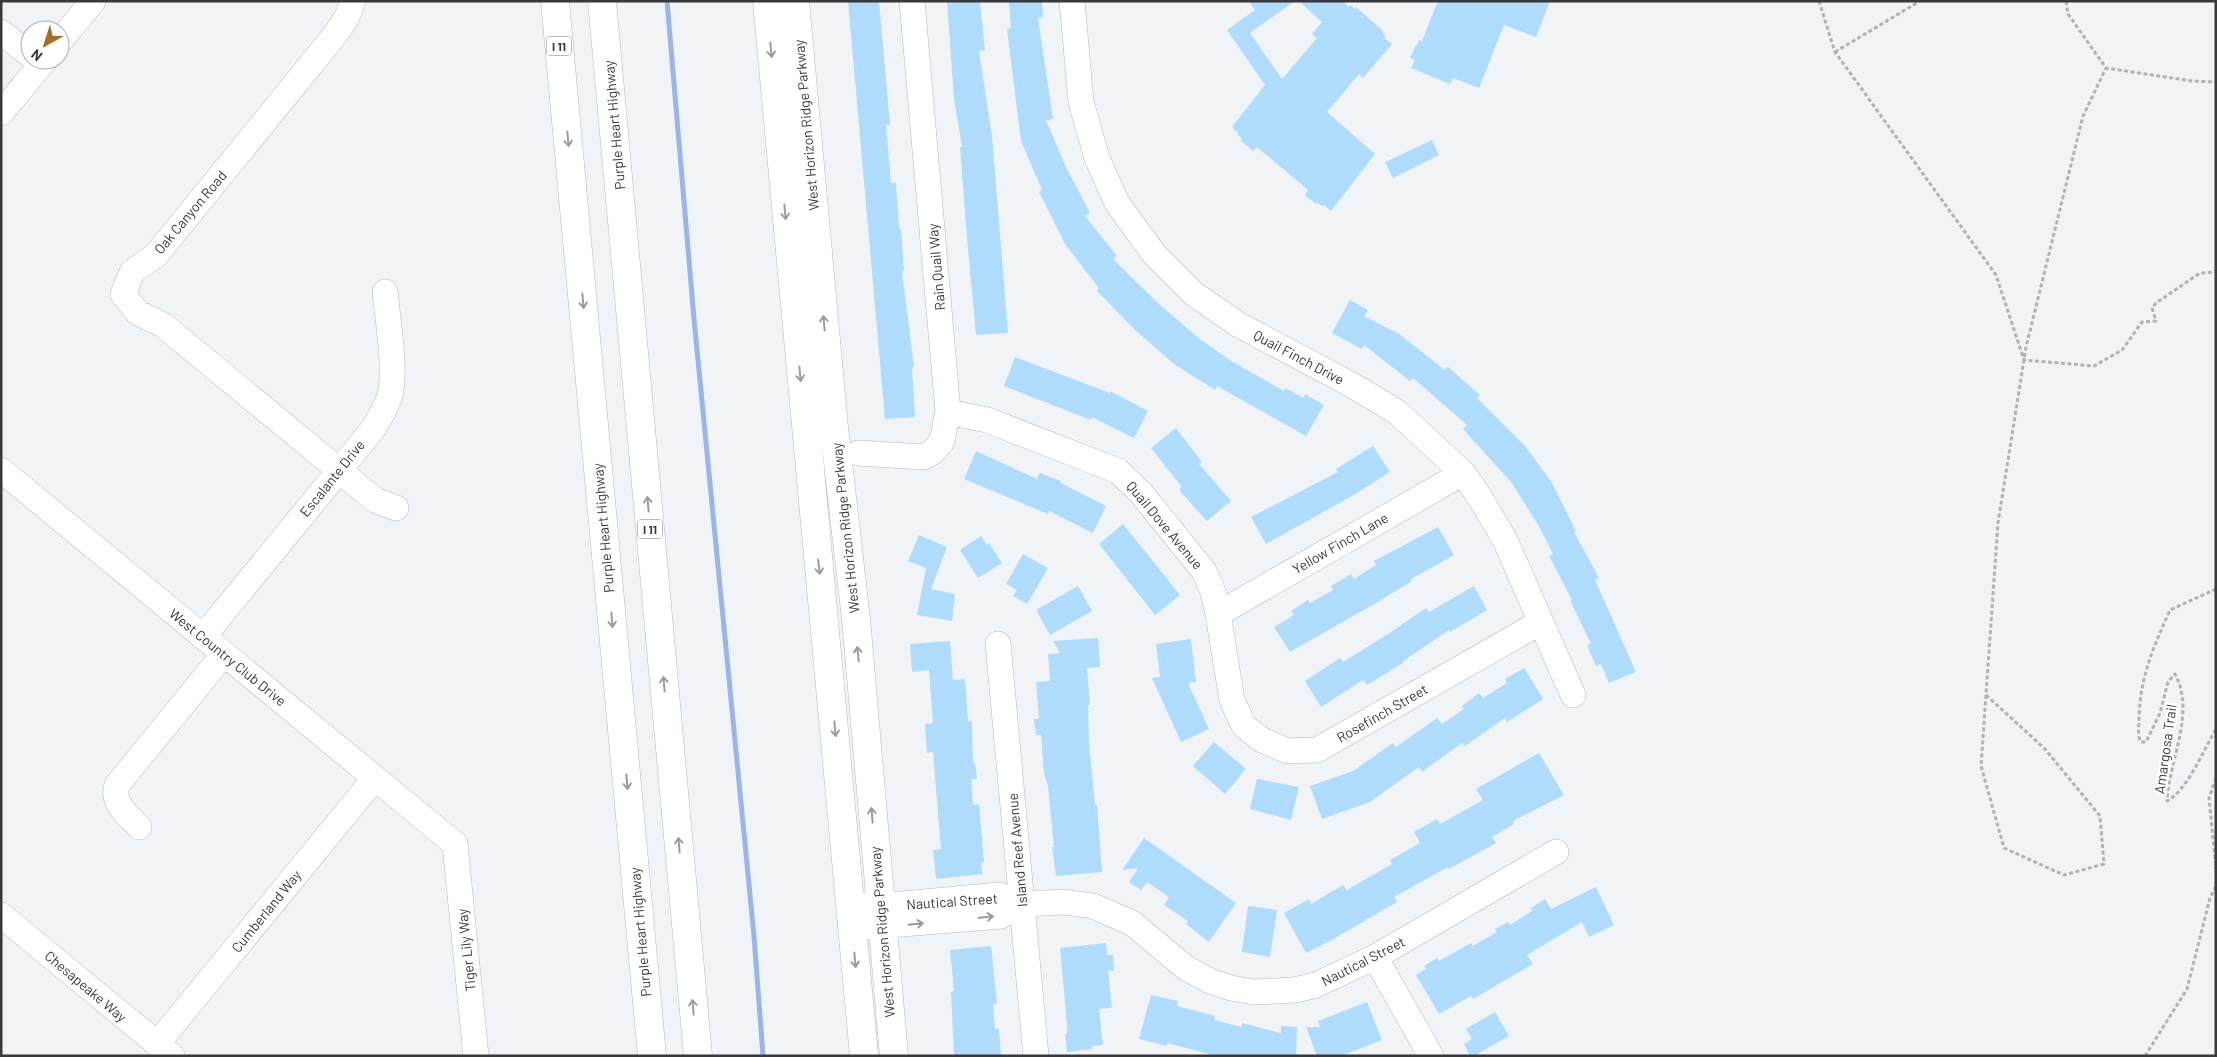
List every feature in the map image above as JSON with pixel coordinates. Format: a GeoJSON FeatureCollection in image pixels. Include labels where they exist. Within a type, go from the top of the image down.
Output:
{"type":"FeatureCollection","features":[{"type":"Feature","properties":{"kind":"main road","name":"Purple Heart Highway"},"geometry":{"type":"LineString","coordinates":[[555,1],[652,1056]]}},
{"type":"Feature","properties":{"kind":"main road","name":"Purple Heart Highway"},"geometry":{"type":"LineString","coordinates":[[602,1],[698,1056]]}},
{"type":"Feature","properties":{"kind":"main road","name":"West Horizon Ridge Parkway"},"geometry":{"type":"LineString","coordinates":[[767,1],[813,519],[825,626],[864,1056]]}},
{"type":"Feature","properties":{"kind":"main road","name":"West Horizon Ridge Parkway"},"geometry":{"type":"LineString","coordinates":[[795,1],[834,428],[848,456],[856,619],[880,915],[894,1056]]}},
{"type":"Feature","properties":{"kind":"main road"},"geometry":{"type":"LineString","coordinates":[[813,519],[825,470],[848,456]]}},
{"type":"Feature","properties":{"kind":"street"},"geometry":{"type":"LineString","coordinates":[[70,28],[92,1]]}},
{"type":"Feature","properties":{"kind":"street","name":"Oak Canyon Road"},"geometry":{"type":"LineString","coordinates":[[339,470],[163,325],[138,313],[124,294],[132,272],[156,255],[335,35],[347,17],[353,1]]}},
{"type":"Feature","properties":{"kind":"street","name":"Rain Quail Way"},"geometry":{"type":"LineString","coordinates":[[848,456],[923,457],[934,452],[942,442],[948,412],[912,1]]}},
{"type":"Feature","properties":{"kind":"street","name":"Quail Finch Drive"},"geometry":{"type":"LineString","coordinates":[[1072,1],[1081,102],[1097,158],[1117,203],[1154,254],[1194,294],[1240,325],[1352,385],[1397,412],[1462,473],[1479,496],[1505,540],[1573,695]]}},
{"type":"Feature","properties":{"kind":"street"},"geometry":{"type":"LineString","coordinates":[[1,32],[20,46]]}},
{"type":"Feature","properties":{"kind":"street"},"geometry":{"type":"LineString","coordinates":[[1,113],[31,70]]}},
{"type":"Feature","properties":{"kind":"street","name":"Escalante Drive"},"geometry":{"type":"LineString","coordinates":[[203,637],[373,428],[385,409],[391,391],[392,373],[386,292]]}},
{"type":"Feature","properties":{"kind":"street","name":"Quail Dove Avenue"},"geometry":{"type":"LineString","coordinates":[[948,412],[988,420],[1118,471],[1140,492],[1204,571],[1213,592],[1218,614],[1232,700]]}},
{"type":"Feature","properties":{"kind":"street","name":"West Country Club Drive"},"geometry":{"type":"LineString","coordinates":[[1,470],[454,844]]}},
{"type":"Feature","properties":{"kind":"street"},"geometry":{"type":"LineString","coordinates":[[339,470],[375,500],[396,508]]}},
{"type":"Feature","properties":{"kind":"street","name":"Yellow Finch Lane"},"geometry":{"type":"LineString","coordinates":[[1218,614],[1462,473]]}},
{"type":"Feature","properties":{"kind":"street","name":"Rosefinch Street"},"geometry":{"type":"LineString","coordinates":[[1232,700],[1244,726],[1262,740],[1288,751],[1317,750],[1541,622]]}},
{"type":"Feature","properties":{"kind":"street","name":"Island Reef Avenue"},"geometry":{"type":"LineString","coordinates":[[998,644],[1036,1056]]}},
{"type":"Feature","properties":{"kind":"street"},"geometry":{"type":"LineString","coordinates":[[139,827],[115,801],[114,794],[117,785],[224,654]]}},
{"type":"Feature","properties":{"kind":"street","name":"Cumberland Way"},"geometry":{"type":"LineString","coordinates":[[164,1050],[375,778]]}},
{"type":"Feature","properties":{"kind":"street","name":"Tiger Lily Way"},"geometry":{"type":"LineString","coordinates":[[454,844],[476,1056]]}},
{"type":"Feature","properties":{"kind":"street","name":"Nautical Street"},"geometry":{"type":"LineString","coordinates":[[851,916],[944,911],[999,895],[1023,904],[1065,902],[1093,906],[1132,923],[1186,968],[1217,983],[1231,988],[1254,992],[1295,990],[1316,985],[1375,957],[1556,852]]}},
{"type":"Feature","properties":{"kind":"street","name":"Chesapeake Way"},"geometry":{"type":"LineString","coordinates":[[1,915],[164,1050]]}},
{"type":"Feature","properties":{"kind":"street"},"geometry":{"type":"LineString","coordinates":[[1375,957],[1431,1056]]}},
{"type":"Feature","properties":{"kind":"path"},"geometry":{"type":"LineString","coordinates":[[1819,1],[1835,52],[1996,275],[2024,360]]}},
{"type":"Feature","properties":{"kind":"path"},"geometry":{"type":"LineString","coordinates":[[1835,52],[1920,1]]}},
{"type":"Feature","properties":{"kind":"path"},"geometry":{"type":"LineString","coordinates":[[2066,1],[2068,14],[2106,68],[2192,82],[2216,82]]}},
{"type":"Feature","properties":{"kind":"path"},"geometry":{"type":"LineString","coordinates":[[1986,695],[2045,749],[2100,816],[2104,864],[2064,875],[2004,848],[1981,766],[1998,523],[2024,360],[2083,116],[2106,68]]}},
{"type":"Feature","properties":{"kind":"path"},"geometry":{"type":"LineString","coordinates":[[2024,360],[2094,366],[2122,350],[2142,322],[2156,321],[2152,308],[2156,303],[2200,273],[2216,272]]}},
{"type":"Feature","properties":{"kind":"path","name":"Amargosa Trail"},"geometry":{"type":"LineString","coordinates":[[2216,589],[2170,610],[2146,664],[2139,696],[2139,732],[2141,742],[2146,742],[2154,729],[2168,682],[2175,674],[2180,683],[2183,701],[2179,737],[2168,785],[2167,802],[2176,797],[2216,729]]}},
{"type":"Feature","properties":{"kind":"path"},"geometry":{"type":"LineString","coordinates":[[2216,778],[2209,798],[2216,869]]}},
{"type":"Feature","properties":{"kind":"path"},"geometry":{"type":"LineString","coordinates":[[2145,1056],[2187,989],[2210,898],[2216,886]]}},
{"type":"Feature","properties":{"kind":"building"},"geometry":{"type":"Polygon","coordinates":[[[848,1],[879,1],[890,125],[886,125],[891,183],[896,183],[899,229],[901,229],[904,271],[902,271],[914,367],[912,368],[915,417],[885,419],[848,1]]]}},
{"type":"Feature","properties":{"kind":"building"},"geometry":{"type":"Polygon","coordinates":[[[947,1],[980,1],[985,50],[979,51],[992,136],[1008,333],[976,335],[960,147],[962,147],[954,99],[947,1]]]}},
{"type":"Feature","properties":{"kind":"building"},"geometry":{"type":"Polygon","coordinates":[[[1009,1],[1042,1],[1043,17],[1038,18],[1053,119],[1046,120],[1066,167],[1090,213],[1085,216],[1117,256],[1113,259],[1160,305],[1201,340],[1233,362],[1284,391],[1285,388],[1304,398],[1305,394],[1324,405],[1306,436],[1217,386],[1215,390],[1174,364],[1135,330],[1097,291],[1099,288],[1065,244],[1039,192],[1042,190],[1021,141],[1007,29],[1011,28],[1009,1]]]}},
{"type":"Feature","properties":{"kind":"building"},"geometry":{"type":"Polygon","coordinates":[[[1249,1],[1295,1],[1250,33],[1282,79],[1317,38],[1312,34],[1322,22],[1299,1],[1343,1],[1349,7],[1350,5],[1355,9],[1356,7],[1383,31],[1386,36],[1384,38],[1392,44],[1363,78],[1359,74],[1327,112],[1375,154],[1331,211],[1324,205],[1316,204],[1305,195],[1308,190],[1257,147],[1253,151],[1241,141],[1242,139],[1239,134],[1232,127],[1265,85],[1227,30],[1255,10],[1249,1]]]}},
{"type":"Feature","properties":{"kind":"building"},"geometry":{"type":"Polygon","coordinates":[[[1438,1],[1550,1],[1536,37],[1504,25],[1479,88],[1453,78],[1450,84],[1411,68],[1415,60],[1410,58],[1419,40],[1422,41],[1438,1]]]}},
{"type":"Feature","properties":{"kind":"building"},"geometry":{"type":"Polygon","coordinates":[[[1432,140],[1439,155],[1393,178],[1385,162],[1432,140]]]}},
{"type":"Feature","properties":{"kind":"building"},"geometry":{"type":"Polygon","coordinates":[[[1350,300],[1368,310],[1364,316],[1399,334],[1445,370],[1448,367],[1480,395],[1477,398],[1525,446],[1551,481],[1576,531],[1574,532],[1599,578],[1595,580],[1636,672],[1609,683],[1601,664],[1596,666],[1587,645],[1591,644],[1570,600],[1572,600],[1549,556],[1553,554],[1540,528],[1512,483],[1463,429],[1467,425],[1413,378],[1410,381],[1364,345],[1362,349],[1332,333],[1350,300]]]}},
{"type":"Feature","properties":{"kind":"building"},"geometry":{"type":"Polygon","coordinates":[[[1015,357],[1110,393],[1110,391],[1148,411],[1134,438],[1092,417],[1091,420],[1004,386],[1015,357]]]}},
{"type":"Feature","properties":{"kind":"building"},"geometry":{"type":"Polygon","coordinates":[[[1176,428],[1202,462],[1199,464],[1231,501],[1207,521],[1179,490],[1182,487],[1151,448],[1176,428]]]}},
{"type":"Feature","properties":{"kind":"building"},"geometry":{"type":"Polygon","coordinates":[[[1373,446],[1390,472],[1352,496],[1266,544],[1251,517],[1338,472],[1336,469],[1373,446]]]}},
{"type":"Feature","properties":{"kind":"building"},"geometry":{"type":"Polygon","coordinates":[[[976,451],[1037,479],[1040,473],[1061,481],[1061,483],[1106,506],[1093,533],[1049,511],[1048,514],[964,479],[976,451]]]}},
{"type":"Feature","properties":{"kind":"building"},"geometry":{"type":"Polygon","coordinates":[[[1123,524],[1180,595],[1155,615],[1099,544],[1123,524]]]}},
{"type":"Feature","properties":{"kind":"building"},"geometry":{"type":"Polygon","coordinates":[[[1438,527],[1454,555],[1411,579],[1412,581],[1376,603],[1290,652],[1274,627],[1294,615],[1291,611],[1308,600],[1310,603],[1333,590],[1331,586],[1351,574],[1354,579],[1376,565],[1374,561],[1438,527]]]}},
{"type":"Feature","properties":{"kind":"building"},"geometry":{"type":"Polygon","coordinates":[[[919,535],[947,547],[931,589],[955,594],[952,621],[917,615],[926,568],[908,561],[919,535]]]}},
{"type":"Feature","properties":{"kind":"building"},"geometry":{"type":"Polygon","coordinates":[[[981,536],[987,545],[989,543],[1002,563],[978,578],[960,550],[981,536]]]}},
{"type":"Feature","properties":{"kind":"building"},"geometry":{"type":"Polygon","coordinates":[[[1023,554],[1048,568],[1027,604],[1013,596],[1017,590],[1006,584],[1023,554]]]}},
{"type":"Feature","properties":{"kind":"building"},"geometry":{"type":"Polygon","coordinates":[[[1078,586],[1092,611],[1050,635],[1036,610],[1078,586]]]}},
{"type":"Feature","properties":{"kind":"building"},"geometry":{"type":"Polygon","coordinates":[[[1474,586],[1487,610],[1450,632],[1449,630],[1403,663],[1367,685],[1363,680],[1321,707],[1305,681],[1340,658],[1343,662],[1426,608],[1429,612],[1474,586]]]}},
{"type":"Feature","properties":{"kind":"building"},"geometry":{"type":"Polygon","coordinates":[[[1098,638],[1100,667],[1087,668],[1090,705],[1088,705],[1089,743],[1095,805],[1097,805],[1102,872],[1056,876],[1048,786],[1044,773],[1041,735],[1036,735],[1034,719],[1039,719],[1036,682],[1050,681],[1048,654],[1060,653],[1053,641],[1098,638]]]}},
{"type":"Feature","properties":{"kind":"building"},"geometry":{"type":"Polygon","coordinates":[[[1191,639],[1196,682],[1188,683],[1209,729],[1181,742],[1152,678],[1160,677],[1156,644],[1191,639]]]}},
{"type":"Feature","properties":{"kind":"building"},"geometry":{"type":"Polygon","coordinates":[[[950,641],[953,680],[965,679],[968,721],[972,721],[973,763],[975,763],[977,779],[971,779],[973,805],[979,804],[984,862],[981,862],[982,874],[936,879],[933,850],[941,849],[933,752],[927,753],[925,724],[933,723],[929,670],[912,672],[910,644],[950,641]]]}},
{"type":"Feature","properties":{"kind":"building"},"geometry":{"type":"Polygon","coordinates":[[[1524,668],[1543,699],[1507,722],[1505,718],[1465,746],[1462,743],[1422,772],[1419,767],[1370,802],[1322,819],[1310,786],[1353,771],[1393,743],[1396,747],[1437,718],[1442,724],[1464,709],[1462,706],[1479,693],[1483,698],[1507,683],[1505,679],[1524,668]]]}},
{"type":"Feature","properties":{"kind":"building"},"geometry":{"type":"Polygon","coordinates":[[[1214,742],[1246,769],[1225,794],[1193,766],[1214,742]]]}},
{"type":"Feature","properties":{"kind":"building"},"geometry":{"type":"Polygon","coordinates":[[[1539,753],[1564,795],[1513,821],[1514,824],[1492,837],[1496,843],[1394,897],[1397,902],[1306,953],[1284,913],[1309,899],[1311,904],[1343,885],[1347,890],[1392,864],[1390,860],[1420,843],[1414,832],[1437,819],[1440,824],[1483,800],[1476,789],[1539,753]]]}},
{"type":"Feature","properties":{"kind":"building"},"geometry":{"type":"Polygon","coordinates":[[[1257,779],[1299,787],[1291,820],[1250,809],[1257,779]]]}},
{"type":"Feature","properties":{"kind":"building"},"geometry":{"type":"Polygon","coordinates":[[[1144,838],[1236,903],[1209,942],[1186,924],[1188,921],[1164,905],[1169,897],[1147,882],[1141,890],[1129,882],[1138,868],[1122,870],[1144,838]]]}},
{"type":"Feature","properties":{"kind":"building"},"geometry":{"type":"Polygon","coordinates":[[[1596,887],[1614,925],[1589,937],[1582,922],[1527,955],[1533,964],[1473,999],[1471,996],[1439,1014],[1416,975],[1426,969],[1424,966],[1437,958],[1439,961],[1471,943],[1473,946],[1497,932],[1495,929],[1508,922],[1510,925],[1532,911],[1531,908],[1545,899],[1551,909],[1596,887]]]}},
{"type":"Feature","properties":{"kind":"building"},"geometry":{"type":"Polygon","coordinates":[[[1248,906],[1277,910],[1270,957],[1242,952],[1248,906]]]}},
{"type":"Feature","properties":{"kind":"building"},"geometry":{"type":"Polygon","coordinates":[[[1106,943],[1107,955],[1113,955],[1114,971],[1108,971],[1112,1008],[1099,1009],[1103,1045],[1092,1046],[1092,1049],[1067,1052],[1065,1034],[1067,1034],[1067,1024],[1060,948],[1106,943]]]}},
{"type":"Feature","properties":{"kind":"building"},"geometry":{"type":"Polygon","coordinates":[[[991,946],[997,1003],[993,1004],[995,1029],[999,1029],[1001,1056],[954,1056],[951,992],[954,991],[950,950],[991,946]]]}},
{"type":"Feature","properties":{"kind":"building"},"geometry":{"type":"Polygon","coordinates":[[[1151,995],[1178,1001],[1177,1006],[1215,1016],[1214,1020],[1241,1027],[1242,1023],[1281,1033],[1281,1026],[1297,1027],[1296,1056],[1217,1056],[1167,1043],[1167,1046],[1139,1039],[1151,995]]]}},
{"type":"Feature","properties":{"kind":"building"},"geometry":{"type":"Polygon","coordinates":[[[1367,1002],[1382,1040],[1341,1056],[1317,1056],[1306,1027],[1320,1027],[1318,1021],[1367,1002]]]}},
{"type":"Feature","properties":{"kind":"building"},"geometry":{"type":"Polygon","coordinates":[[[1495,1012],[1509,1036],[1474,1056],[1470,1056],[1464,1044],[1472,1039],[1466,1029],[1495,1012]]]}},
{"type":"Feature","properties":{"kind":"waterway"},"geometry":{"type":"LineString","coordinates":[[667,1],[694,319],[754,936],[763,1056]]}}]}
